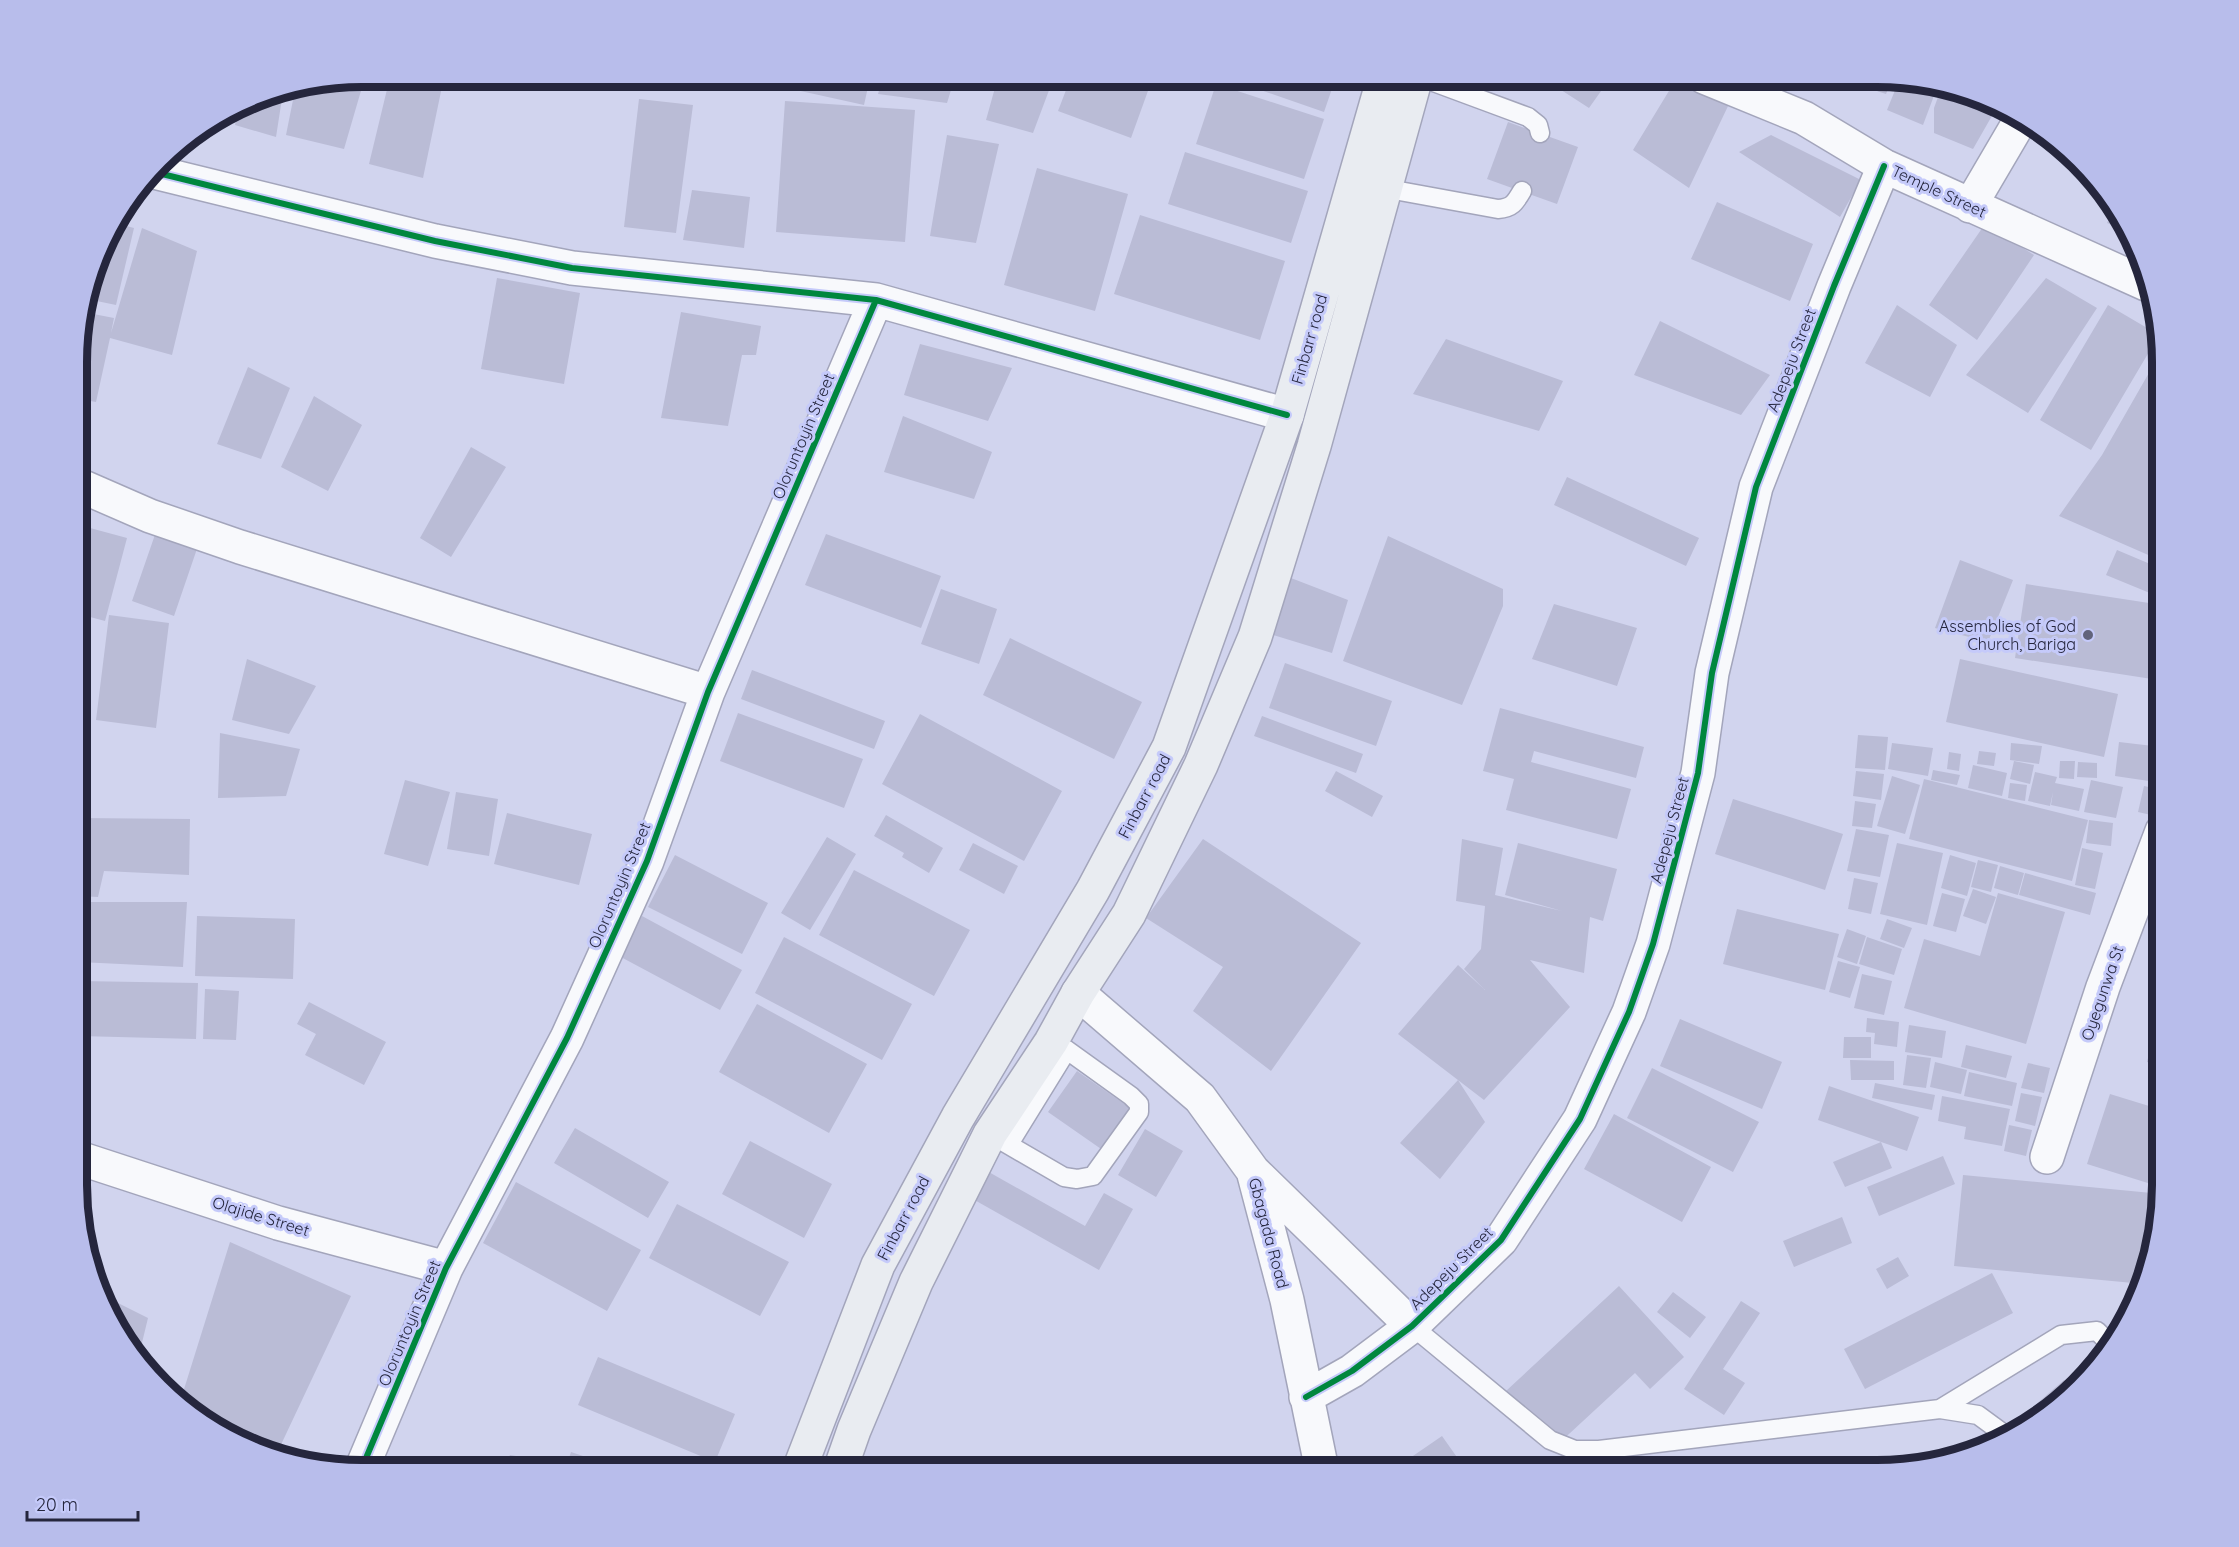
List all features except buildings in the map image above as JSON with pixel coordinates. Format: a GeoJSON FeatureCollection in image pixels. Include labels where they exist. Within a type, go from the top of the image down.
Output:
{"type":"FeatureCollection","features":[{"type":"Feature","properties":{"kind":"main road","name":"Finbarr road"},"geometry":{"type":"LineString","coordinates":[[803,1460],[878,1265],[958,1117],[1093,890],[1170,747],[1287,415],[1381,87]]}},
{"type":"Feature","properties":{"kind":"main road","name":"Finbarr road"},"geometry":{"type":"LineString","coordinates":[[844,1460],[916,1282],[999,1139],[1059,1046],[1078,993],[1129,914],[1201,765],[1255,636],[1314,446],[1383,188],[1415,87]]}},
{"type":"Feature","properties":{"kind":"street","name":"Temple Street"},"geometry":{"type":"LineString","coordinates":[[1728,87],[1804,118],[1884,166],[2140,281]]}},
{"type":"Feature","properties":{"kind":"street"},"geometry":{"type":"LineString","coordinates":[[1970,206],[2017,125]]}},
{"type":"Feature","properties":{"kind":"street","name":"Adepeju Street"},"geometry":{"type":"LineString","coordinates":[[1306,1397],[1352,1371],[1412,1326],[1501,1240],[1580,1119],[1629,1012],[1653,944],[1698,773],[1713,673],[1756,487],[1834,286],[1884,166]]}},
{"type":"Feature","properties":{"kind":"street"},"geometry":{"type":"LineString","coordinates":[[161,174],[435,241],[572,268],[876,300],[1287,415]]}},
{"type":"Feature","properties":{"kind":"street","name":"Oloruntoyin Street"},"geometry":{"type":"LineString","coordinates":[[365,1460],[446,1268],[567,1038],[646,861],[708,692],[876,300]]}},
{"type":"Feature","properties":{"kind":"street"},"geometry":{"type":"LineString","coordinates":[[87,488],[150,516],[240,547],[708,692]]}},
{"type":"Feature","properties":{"kind":"street","name":"Oyegunwa St"},"geometry":{"type":"LineString","coordinates":[[2047,1157],[2103,987],[2152,857]]}},
{"type":"Feature","properties":{"kind":"street","name":"Gbagada Road"},"geometry":{"type":"LineString","coordinates":[[1078,993],[1200,1098],[1252,1171],[1287,1300],[1320,1460]]}},
{"type":"Feature","properties":{"kind":"street","name":"Olajide Street"},"geometry":{"type":"LineString","coordinates":[[87,1161],[278,1223],[446,1268]]}},
{"type":"Feature","properties":{"kind":"street"},"geometry":{"type":"LineString","coordinates":[[1252,1171],[1412,1326]]}},
{"type":"Feature","properties":{"kind":"lane"},"geometry":{"type":"LineString","coordinates":[[1446,87],[1528,117],[1538,125],[1540,133]]}},
{"type":"Feature","properties":{"kind":"lane"},"geometry":{"type":"LineString","coordinates":[[1383,188],[1498,209],[1508,208],[1514,204],[1522,191]]}},
{"type":"Feature","properties":{"kind":"lane"},"geometry":{"type":"LineString","coordinates":[[999,1139],[1064,1177],[1086,1178],[1093,1176],[1139,1112],[1139,1104],[1131,1096],[1059,1046]]}},
{"type":"Feature","properties":{"kind":"lane"},"geometry":{"type":"LineString","coordinates":[[1412,1326],[1551,1440],[1575,1450],[1610,1449],[1940,1409],[1978,1415],[2000,1431]]}},
{"type":"Feature","properties":{"kind":"lane"},"geometry":{"type":"LineString","coordinates":[[1940,1409],[2061,1335],[2097,1330],[2105,1339]]}},
{"type":"Feature","properties":{"kind":"cycle path"},"geometry":{"type":"LineString","coordinates":[[1306,1397],[1352,1371],[1412,1326],[1501,1240],[1580,1119],[1629,1012],[1653,944],[1698,773],[1712,673],[1756,487],[1834,286],[1884,166]]}},
{"type":"Feature","properties":{"kind":"cycle path"},"geometry":{"type":"LineString","coordinates":[[161,174],[435,241],[572,268],[876,300],[1287,415]]}},
{"type":"Feature","properties":{"kind":"cycle path"},"geometry":{"type":"LineString","coordinates":[[365,1460],[446,1268],[567,1038],[647,861],[708,692],[876,300]]}},
{"type":"Feature","properties":{"kind":"place","name":"Assemblies of God Church, Bariga"},"geometry":{"type":"Point","coordinates":[2088,635]}}]}
